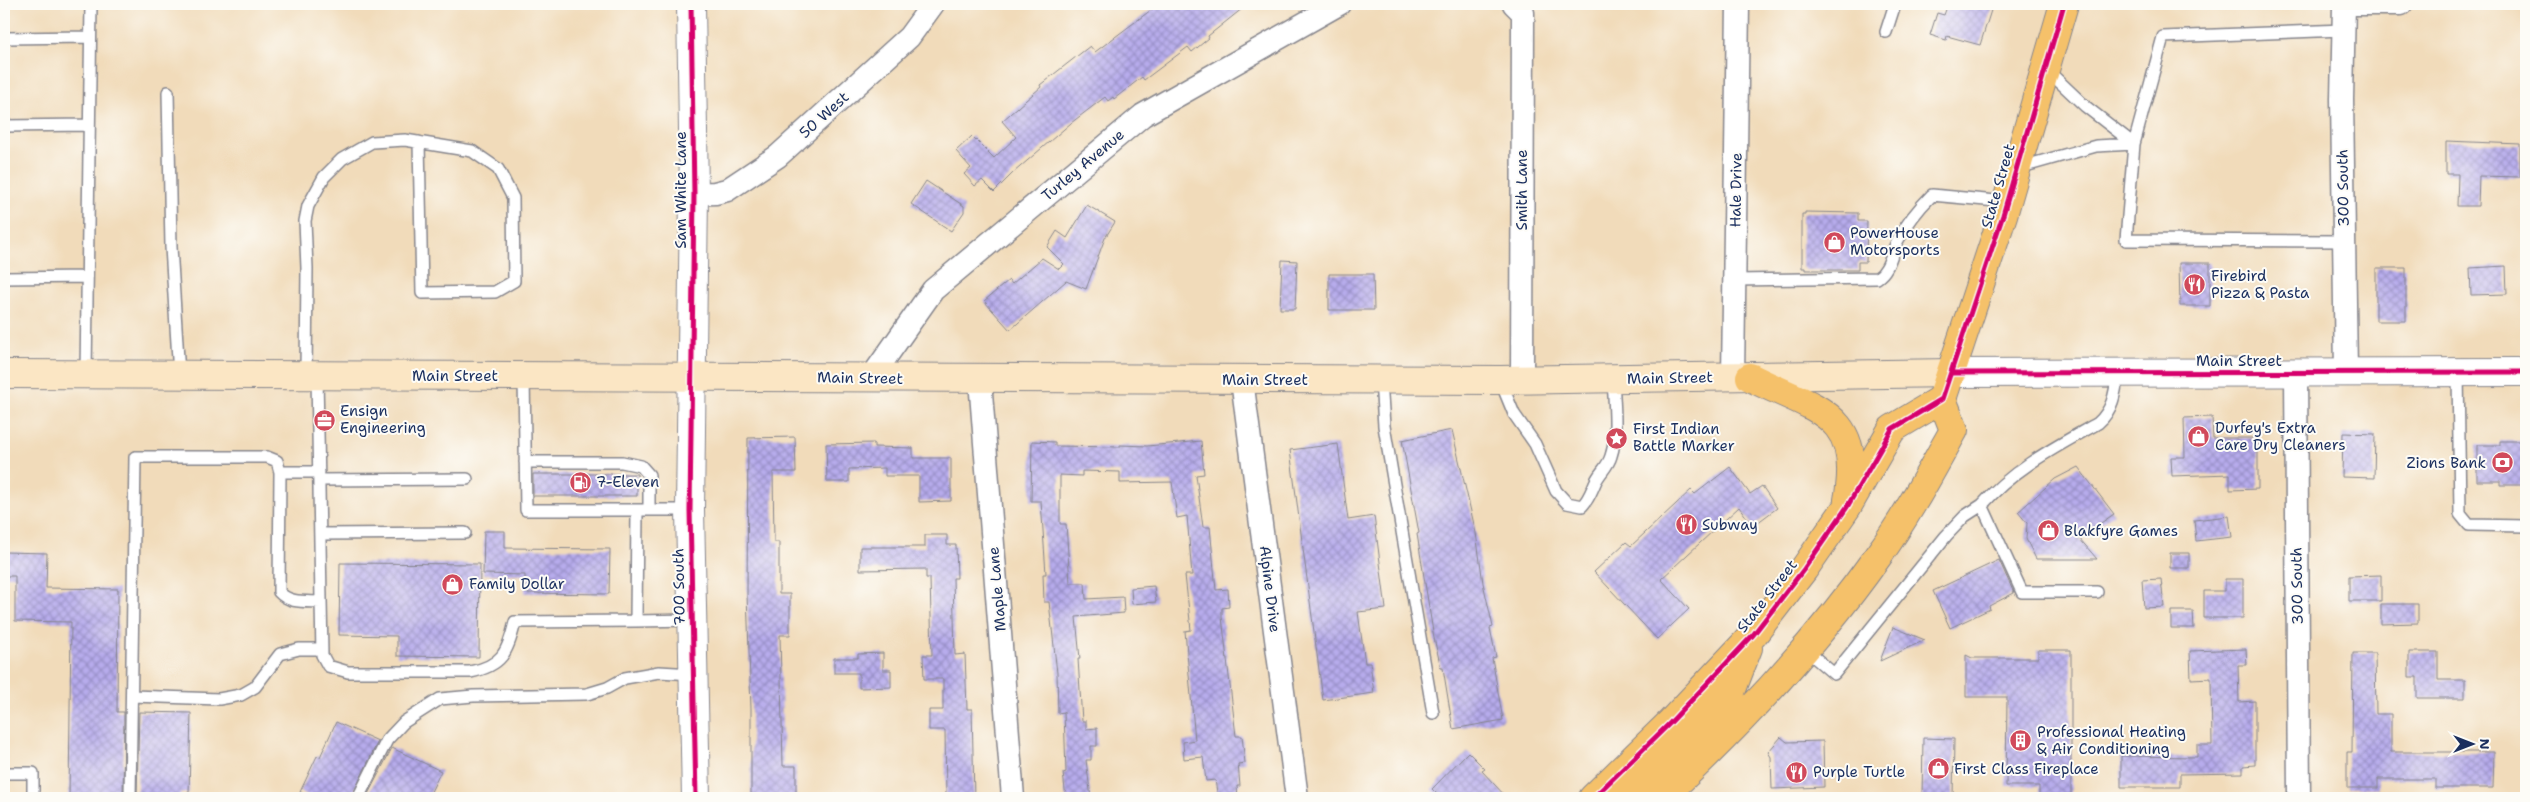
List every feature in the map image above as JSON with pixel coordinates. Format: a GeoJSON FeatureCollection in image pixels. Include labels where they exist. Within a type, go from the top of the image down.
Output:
{"type":"FeatureCollection","features":[{"type":"Feature","properties":{"kind":"main road","name":"State Street"},"geometry":{"type":"LineString","coordinates":[[1593,798],[1657,737],[1753,635],[1804,569],[1847,507],[1892,429],[1942,399],[2007,202],[2064,4]]}},
{"type":"Feature","properties":{"kind":"main road","name":"Main Street"},"geometry":{"type":"LineString","coordinates":[[4,374],[692,376],[980,380],[1511,380],[1952,373]]}},
{"type":"Feature","properties":{"kind":"main road"},"geometry":{"type":"LineString","coordinates":[[1742,377],[1812,404],[1828,414],[1840,429],[1848,447],[1851,464],[1851,484],[1847,507]]}},
{"type":"Feature","properties":{"kind":"main road"},"geometry":{"type":"LineString","coordinates":[[1661,798],[1690,787],[1758,703],[1806,650],[1880,555],[1923,487],[1954,430],[1942,399]]}},
{"type":"Feature","properties":{"kind":"main road"},"geometry":{"type":"LineString","coordinates":[[1625,798],[1729,697],[1753,635]]}},
{"type":"Feature","properties":{"kind":"street","name":"Sam White Lane"},"geometry":{"type":"LineString","coordinates":[[691,4],[694,194],[692,376]]}},
{"type":"Feature","properties":{"kind":"street","name":"50 West"},"geometry":{"type":"LineString","coordinates":[[694,194],[716,193],[727,190],[778,156],[909,37],[932,4]]}},
{"type":"Feature","properties":{"kind":"street","name":"Turley Avenue"},"geometry":{"type":"LineString","coordinates":[[871,378],[934,290],[1143,115],[1338,4]]}},
{"type":"Feature","properties":{"kind":"street","name":"Smith Lane"},"geometry":{"type":"LineString","coordinates":[[1511,380],[1523,13],[1514,4]]}},
{"type":"Feature","properties":{"kind":"street","name":"Hale Drive"},"geometry":{"type":"LineString","coordinates":[[1738,4],[1735,280],[1742,377]]}},
{"type":"Feature","properties":{"kind":"street"},"geometry":{"type":"LineString","coordinates":[[2344,4],[2401,4]]}},
{"type":"Feature","properties":{"kind":"street","name":"300 South"},"geometry":{"type":"LineString","coordinates":[[2344,4],[2346,372]]}},
{"type":"Feature","properties":{"kind":"street","name":"Main Street"},"geometry":{"type":"LineString","coordinates":[[1952,373],[2526,372]]}},
{"type":"Feature","properties":{"kind":"street","name":"300 South"},"geometry":{"type":"LineString","coordinates":[[2296,373],[2299,798]]}},
{"type":"Feature","properties":{"kind":"street","name":"700 South"},"geometry":{"type":"LineString","coordinates":[[692,376],[690,510],[696,798]]}},
{"type":"Feature","properties":{"kind":"street","name":"Maple Lane"},"geometry":{"type":"LineString","coordinates":[[980,380],[1013,798]]}},
{"type":"Feature","properties":{"kind":"street","name":"Alpine Drive"},"geometry":{"type":"LineString","coordinates":[[1242,380],[1297,798]]}},
{"type":"Feature","properties":{"kind":"lane"},"geometry":{"type":"LineString","coordinates":[[86,374],[91,4]]}},
{"type":"Feature","properties":{"kind":"lane"},"geometry":{"type":"LineString","coordinates":[[1886,32],[1895,4]]}},
{"type":"Feature","properties":{"kind":"lane"},"geometry":{"type":"LineString","coordinates":[[2343,30],[2163,37],[2134,144],[2126,240],[2344,242]]}},
{"type":"Feature","properties":{"kind":"lane"},"geometry":{"type":"LineString","coordinates":[[4,38],[90,37]]}},
{"type":"Feature","properties":{"kind":"lane"},"geometry":{"type":"LineString","coordinates":[[2046,69],[2085,106],[2134,144]]}},
{"type":"Feature","properties":{"kind":"lane"},"geometry":{"type":"LineString","coordinates":[[168,92],[171,247],[179,375]]}},
{"type":"Feature","properties":{"kind":"lane"},"geometry":{"type":"LineString","coordinates":[[4,126],[89,125]]}},
{"type":"Feature","properties":{"kind":"lane"},"geometry":{"type":"LineString","coordinates":[[419,142],[422,293],[495,292],[514,281],[512,198],[498,169],[472,151],[419,142],[405,140],[372,142],[342,159],[315,190],[308,206],[305,221],[312,376],[319,476],[322,655],[328,666],[348,672],[470,672],[486,669],[499,661],[510,644],[515,622],[693,620]]}},
{"type":"Feature","properties":{"kind":"lane"},"geometry":{"type":"LineString","coordinates":[[2016,168],[2096,146],[2134,144]]}},
{"type":"Feature","properties":{"kind":"lane"},"geometry":{"type":"LineString","coordinates":[[1735,280],[1877,278],[1884,274],[1898,240],[1918,208],[1932,195],[2007,202]]}},
{"type":"Feature","properties":{"kind":"lane"},"geometry":{"type":"LineString","coordinates":[[4,278],[87,277]]}},
{"type":"Feature","properties":{"kind":"lane"},"geometry":{"type":"LineString","coordinates":[[2458,372],[2460,514],[2469,525],[2526,526]]}},
{"type":"Feature","properties":{"kind":"lane"},"geometry":{"type":"LineString","coordinates":[[1806,650],[1834,674],[1946,536],[1965,516],[1982,505],[1998,487],[2025,465],[2107,416],[2114,400],[2118,373]]}},
{"type":"Feature","properties":{"kind":"lane"},"geometry":{"type":"LineString","coordinates":[[524,377],[526,510],[690,510]]}},
{"type":"Feature","properties":{"kind":"lane"},"geometry":{"type":"LineString","coordinates":[[1511,380],[1514,414],[1535,444],[1556,490],[1567,503],[1582,506],[1588,500],[1596,481],[1604,471],[1611,456],[1614,442],[1613,379]]}},
{"type":"Feature","properties":{"kind":"lane"},"geometry":{"type":"LineString","coordinates":[[1381,380],[1384,426],[1433,713]]}},
{"type":"Feature","properties":{"kind":"lane"},"geometry":{"type":"LineString","coordinates":[[130,798],[135,457],[267,457],[277,461],[280,472],[279,592],[291,601],[321,602]]}},
{"type":"Feature","properties":{"kind":"lane"},"geometry":{"type":"LineString","coordinates":[[525,462],[622,462],[641,466],[649,476],[649,510]]}},
{"type":"Feature","properties":{"kind":"lane"},"geometry":{"type":"LineString","coordinates":[[280,472],[319,476],[467,479]]}},
{"type":"Feature","properties":{"kind":"lane"},"geometry":{"type":"LineString","coordinates":[[1982,505],[2022,592],[2097,592]]}},
{"type":"Feature","properties":{"kind":"lane"},"geometry":{"type":"LineString","coordinates":[[636,621],[637,510]]}},
{"type":"Feature","properties":{"kind":"lane"},"geometry":{"type":"LineString","coordinates":[[320,534],[465,533]]}},
{"type":"Feature","properties":{"kind":"lane"},"geometry":{"type":"LineString","coordinates":[[132,696],[220,699],[241,695],[254,687],[280,654],[299,649],[322,649]]}},
{"type":"Feature","properties":{"kind":"lane"},"geometry":{"type":"LineString","coordinates":[[358,798],[387,740],[404,722],[440,699],[472,696],[587,694],[607,688],[625,678],[659,672],[693,674]]}},
{"type":"Feature","properties":{"kind":"lane"},"geometry":{"type":"LineString","coordinates":[[4,773],[33,773],[33,798]]}},
{"type":"Feature","properties":{"kind":"building"},"geometry":{"type":"Polygon","coordinates":[[[1159,4],[1248,4],[1208,36],[1209,38],[1192,52],[1188,47],[1144,80],[1142,77],[1114,99],[1113,97],[1108,101],[1105,97],[1071,123],[994,192],[982,180],[975,186],[964,174],[971,168],[956,151],[972,136],[994,158],[1016,137],[1002,121],[1041,87],[1040,85],[1090,46],[1095,52],[1159,4]]]}},
{"type":"Feature","properties":{"kind":"building"},"geometry":{"type":"Polygon","coordinates":[[[1948,4],[1993,4],[1980,45],[1947,36],[1946,40],[1930,35],[1937,13],[1944,15],[1948,4]]]}},
{"type":"Feature","properties":{"kind":"building"},"geometry":{"type":"Polygon","coordinates":[[[2446,141],[2520,144],[2520,177],[2479,176],[2478,206],[2457,206],[2458,174],[2446,174],[2446,141]]]}},
{"type":"Feature","properties":{"kind":"building"},"geometry":{"type":"Polygon","coordinates":[[[926,181],[964,206],[964,212],[951,231],[911,204],[926,181]]]}},
{"type":"Feature","properties":{"kind":"building"},"geometry":{"type":"Polygon","coordinates":[[[1087,205],[1115,222],[1105,238],[1086,289],[1066,281],[1010,330],[984,301],[1009,280],[1012,284],[1042,258],[1059,269],[1064,264],[1047,247],[1057,231],[1067,238],[1087,205]]]}},
{"type":"Feature","properties":{"kind":"building","name":"PowerHouse Motorsports"},"geometry":{"type":"Polygon","coordinates":[[[1805,212],[1858,213],[1858,221],[1867,221],[1866,262],[1858,262],[1858,270],[1805,270],[1805,268],[1802,268],[1802,214],[1805,214],[1805,212]]]}},
{"type":"Feature","properties":{"kind":"building"},"geometry":{"type":"Polygon","coordinates":[[[1282,260],[1297,261],[1295,309],[1280,309],[1282,260]]]}},
{"type":"Feature","properties":{"kind":"building","name":"Firebird Pizza & Pasta"},"geometry":{"type":"Polygon","coordinates":[[[2179,263],[2210,263],[2210,306],[2180,306],[2179,263]]]}},
{"type":"Feature","properties":{"kind":"building"},"geometry":{"type":"Polygon","coordinates":[[[2506,266],[2507,294],[2471,295],[2470,268],[2506,266]]]}},
{"type":"Feature","properties":{"kind":"building"},"geometry":{"type":"Polygon","coordinates":[[[2376,268],[2406,268],[2406,321],[2376,321],[2376,268]]]}},
{"type":"Feature","properties":{"kind":"building"},"geometry":{"type":"Polygon","coordinates":[[[1329,274],[1373,274],[1374,310],[1329,310],[1329,274]]]}},
{"type":"Feature","properties":{"kind":"building"},"geometry":{"type":"Polygon","coordinates":[[[2212,417],[2213,438],[2258,438],[2258,489],[2230,490],[2230,474],[2172,476],[2171,457],[2185,457],[2184,418],[2212,417]]]}},
{"type":"Feature","properties":{"kind":"building"},"geometry":{"type":"Polygon","coordinates":[[[1452,430],[1476,533],[1483,583],[1493,627],[1490,628],[1496,657],[1492,658],[1503,720],[1453,729],[1443,668],[1441,668],[1434,638],[1417,534],[1419,533],[1402,440],[1452,430]]]}},
{"type":"Feature","properties":{"kind":"building"},"geometry":{"type":"Polygon","coordinates":[[[2343,433],[2375,434],[2374,478],[2342,477],[2343,433]]]}},
{"type":"Feature","properties":{"kind":"building"},"geometry":{"type":"Polygon","coordinates":[[[795,437],[796,472],[773,472],[774,542],[779,542],[779,594],[790,594],[790,635],[780,635],[783,766],[796,766],[796,798],[751,798],[751,709],[747,594],[748,438],[795,437]]]}},
{"type":"Feature","properties":{"kind":"building"},"geometry":{"type":"Polygon","coordinates":[[[1032,441],[1055,442],[1055,446],[1120,447],[1120,445],[1147,446],[1201,441],[1204,474],[1196,475],[1203,527],[1210,527],[1216,590],[1228,589],[1229,607],[1222,608],[1222,617],[1236,736],[1242,736],[1245,763],[1238,764],[1240,786],[1237,786],[1238,798],[1218,798],[1215,780],[1206,781],[1203,757],[1184,759],[1183,742],[1195,740],[1185,631],[1191,630],[1185,575],[1192,575],[1187,516],[1177,518],[1172,482],[1120,483],[1120,472],[1082,471],[1082,476],[1060,475],[1060,524],[1066,524],[1070,583],[1085,583],[1086,599],[1123,597],[1124,613],[1076,617],[1080,659],[1078,659],[1082,721],[1086,721],[1086,729],[1097,728],[1097,746],[1091,746],[1091,760],[1086,760],[1091,798],[1066,798],[1063,773],[1066,772],[1064,712],[1058,713],[1057,673],[1049,602],[1044,602],[1043,574],[1046,574],[1041,501],[1031,501],[1032,441]]]}},
{"type":"Feature","properties":{"kind":"building","name":"Zions Bank"},"geometry":{"type":"Polygon","coordinates":[[[2500,441],[2526,441],[2526,485],[2500,485],[2500,481],[2477,481],[2477,445],[2500,445],[2500,441]]]}},
{"type":"Feature","properties":{"kind":"building"},"geometry":{"type":"Polygon","coordinates":[[[874,443],[874,447],[913,448],[913,458],[951,458],[951,501],[919,502],[919,476],[885,476],[885,468],[849,469],[849,482],[827,482],[826,444],[874,443]]]}},
{"type":"Feature","properties":{"kind":"building"},"geometry":{"type":"Polygon","coordinates":[[[1338,444],[1348,520],[1374,516],[1386,609],[1358,612],[1365,663],[1370,663],[1374,693],[1323,700],[1290,450],[1338,444]]]}},
{"type":"Feature","properties":{"kind":"building"},"geometry":{"type":"Polygon","coordinates":[[[1730,467],[1750,494],[1762,486],[1777,508],[1753,526],[1739,507],[1661,579],[1689,609],[1657,639],[1594,572],[1626,542],[1631,546],[1691,490],[1695,494],[1730,467]]]}},
{"type":"Feature","properties":{"kind":"building"},"geometry":{"type":"Polygon","coordinates":[[[2078,467],[2114,514],[2079,538],[2097,559],[2036,559],[2026,539],[2027,523],[2018,512],[2055,479],[2078,467]]]}},
{"type":"Feature","properties":{"kind":"building"},"geometry":{"type":"Polygon","coordinates":[[[533,474],[637,474],[637,496],[533,496],[533,474]]]}},
{"type":"Feature","properties":{"kind":"building"},"geometry":{"type":"Polygon","coordinates":[[[2229,516],[2232,537],[2196,541],[2194,520],[2229,516]]]}},
{"type":"Feature","properties":{"kind":"building"},"geometry":{"type":"Polygon","coordinates":[[[484,531],[505,531],[505,548],[610,549],[609,594],[525,593],[525,575],[483,574],[484,531]]]}},
{"type":"Feature","properties":{"kind":"building"},"geometry":{"type":"Polygon","coordinates":[[[925,535],[947,535],[947,545],[956,545],[957,578],[953,578],[955,655],[965,654],[967,709],[972,709],[974,798],[946,798],[945,730],[929,730],[929,710],[943,710],[943,679],[924,679],[923,655],[932,655],[930,578],[926,578],[926,569],[860,570],[860,547],[925,547],[925,535]]]}},
{"type":"Feature","properties":{"kind":"building"},"geometry":{"type":"Polygon","coordinates":[[[4,552],[47,553],[46,588],[118,589],[117,712],[124,712],[123,798],[69,798],[71,622],[15,621],[15,576],[4,576],[4,552]]]}},
{"type":"Feature","properties":{"kind":"building"},"geometry":{"type":"Polygon","coordinates":[[[2170,553],[2189,553],[2189,568],[2170,568],[2170,553]]]}},
{"type":"Feature","properties":{"kind":"building"},"geometry":{"type":"Polygon","coordinates":[[[1999,560],[2014,593],[1989,606],[1990,609],[1950,628],[1933,591],[1999,560]]]}},
{"type":"Feature","properties":{"kind":"building"},"geometry":{"type":"Polygon","coordinates":[[[340,563],[480,564],[479,657],[397,656],[397,636],[339,635],[340,563]]]}},
{"type":"Feature","properties":{"kind":"building"},"geometry":{"type":"Polygon","coordinates":[[[2381,575],[2381,601],[2349,601],[2349,576],[2381,575]]]}},
{"type":"Feature","properties":{"kind":"building"},"geometry":{"type":"Polygon","coordinates":[[[2161,579],[2164,607],[2144,608],[2142,580],[2161,579]]]}},
{"type":"Feature","properties":{"kind":"building"},"geometry":{"type":"Polygon","coordinates":[[[2225,579],[2243,579],[2243,618],[2204,618],[2204,591],[2225,591],[2225,579]]]}},
{"type":"Feature","properties":{"kind":"building"},"geometry":{"type":"Polygon","coordinates":[[[1154,586],[1156,602],[1132,604],[1131,588],[1154,586]]]}},
{"type":"Feature","properties":{"kind":"building"},"geometry":{"type":"Polygon","coordinates":[[[2381,604],[2418,604],[2418,623],[2381,624],[2381,604]]]}},
{"type":"Feature","properties":{"kind":"building"},"geometry":{"type":"Polygon","coordinates":[[[2171,611],[2193,611],[2194,628],[2171,628],[2171,611]]]}},
{"type":"Feature","properties":{"kind":"building"},"geometry":{"type":"Polygon","coordinates":[[[1893,627],[1925,640],[1880,661],[1893,627]]]}},
{"type":"Feature","properties":{"kind":"building"},"geometry":{"type":"Polygon","coordinates":[[[2246,649],[2247,665],[2238,665],[2239,702],[2255,701],[2255,765],[2243,766],[2243,773],[2180,774],[2180,787],[2121,787],[2121,756],[2197,757],[2197,745],[2212,745],[2211,678],[2191,679],[2190,651],[2246,649]]]}},
{"type":"Feature","properties":{"kind":"building"},"geometry":{"type":"Polygon","coordinates":[[[2038,650],[2071,650],[2071,797],[2039,798],[2039,786],[2006,786],[2007,697],[1966,697],[1966,655],[1972,658],[2038,658],[2038,650]]]}},
{"type":"Feature","properties":{"kind":"building"},"geometry":{"type":"Polygon","coordinates":[[[2409,652],[2438,652],[2438,680],[2465,680],[2465,698],[2417,698],[2417,677],[2409,677],[2409,652]]]}},
{"type":"Feature","properties":{"kind":"building"},"geometry":{"type":"Polygon","coordinates":[[[883,653],[883,670],[891,670],[891,687],[859,688],[859,673],[834,673],[834,658],[858,658],[858,654],[883,653]]]}},
{"type":"Feature","properties":{"kind":"building"},"geometry":{"type":"Polygon","coordinates":[[[2353,653],[2375,653],[2376,714],[2391,714],[2391,752],[2494,752],[2493,788],[2435,788],[2435,779],[2378,779],[2378,788],[2347,788],[2347,752],[2352,752],[2353,653]]]}},
{"type":"Feature","properties":{"kind":"building"},"geometry":{"type":"Polygon","coordinates":[[[139,712],[191,713],[189,793],[180,793],[180,798],[137,798],[139,712]]]}},
{"type":"Feature","properties":{"kind":"building"},"geometry":{"type":"Polygon","coordinates":[[[336,722],[378,741],[351,798],[314,798],[300,792],[317,756],[320,757],[336,722]]]}},
{"type":"Feature","properties":{"kind":"building","name":"Purple Turtle"},"geometry":{"type":"Polygon","coordinates":[[[1781,737],[1787,742],[1823,741],[1824,787],[1772,789],[1771,757],[1768,752],[1781,737]]]}},
{"type":"Feature","properties":{"kind":"building","name":"First Class Fireplace"},"geometry":{"type":"Polygon","coordinates":[[[1923,738],[1954,739],[1953,798],[1922,798],[1923,738]]]}},
{"type":"Feature","properties":{"kind":"building"},"geometry":{"type":"Polygon","coordinates":[[[392,748],[441,771],[428,798],[366,798],[392,748]]]}},
{"type":"Feature","properties":{"kind":"building"},"geometry":{"type":"Polygon","coordinates":[[[1468,752],[1485,769],[1482,771],[1507,798],[1441,798],[1432,789],[1468,752]]]}},
{"type":"Feature","properties":{"kind":"cycle path"},"geometry":{"type":"LineString","coordinates":[[691,4],[694,194],[690,510],[696,798]]}},
{"type":"Feature","properties":{"kind":"cycle path"},"geometry":{"type":"LineString","coordinates":[[1593,798],[1670,723],[1753,635],[1804,569],[1847,507],[1892,429],[1942,399],[2003,215],[2064,4]]}},
{"type":"Feature","properties":{"kind":"cycle path"},"geometry":{"type":"LineString","coordinates":[[1952,373],[2526,372]]}},
{"type":"Feature","properties":{"kind":"place","name":"PowerHouse Motorsports"},"geometry":{"type":"Point","coordinates":[1834,242]}},
{"type":"Feature","properties":{"kind":"place","name":"Firebird Pizza & Pasta"},"geometry":{"type":"Point","coordinates":[2195,285]}},
{"type":"Feature","properties":{"kind":"place","name":"Ensign Engineering"},"geometry":{"type":"Point","coordinates":[324,420]}},
{"type":"Feature","properties":{"kind":"place","name":"Durfey's Extra Care Dry Cleaners"},"geometry":{"type":"Point","coordinates":[2199,437]}},
{"type":"Feature","properties":{"kind":"place","name":"First Indian Battle Marker"},"geometry":{"type":"Point","coordinates":[1617,438]}},
{"type":"Feature","properties":{"kind":"place","name":"Zions Bank"},"geometry":{"type":"Point","coordinates":[2502,463]}},
{"type":"Feature","properties":{"kind":"place","name":"7-Eleven"},"geometry":{"type":"Point","coordinates":[580,482]}},
{"type":"Feature","properties":{"kind":"place","name":"Subway"},"geometry":{"type":"Point","coordinates":[1686,525]}},
{"type":"Feature","properties":{"kind":"place","name":"Blakfyre Games"},"geometry":{"type":"Point","coordinates":[2048,531]}},
{"type":"Feature","properties":{"kind":"place","name":"Family Dollar"},"geometry":{"type":"Point","coordinates":[453,584]}},
{"type":"Feature","properties":{"kind":"place","name":"Professional Heating & Air Conditioning"},"geometry":{"type":"Point","coordinates":[2021,741]}},
{"type":"Feature","properties":{"kind":"place","name":"First Class Fireplace"},"geometry":{"type":"Point","coordinates":[1938,769]}},
{"type":"Feature","properties":{"kind":"place","name":"Purple Turtle"},"geometry":{"type":"Point","coordinates":[1797,772]}}]}
